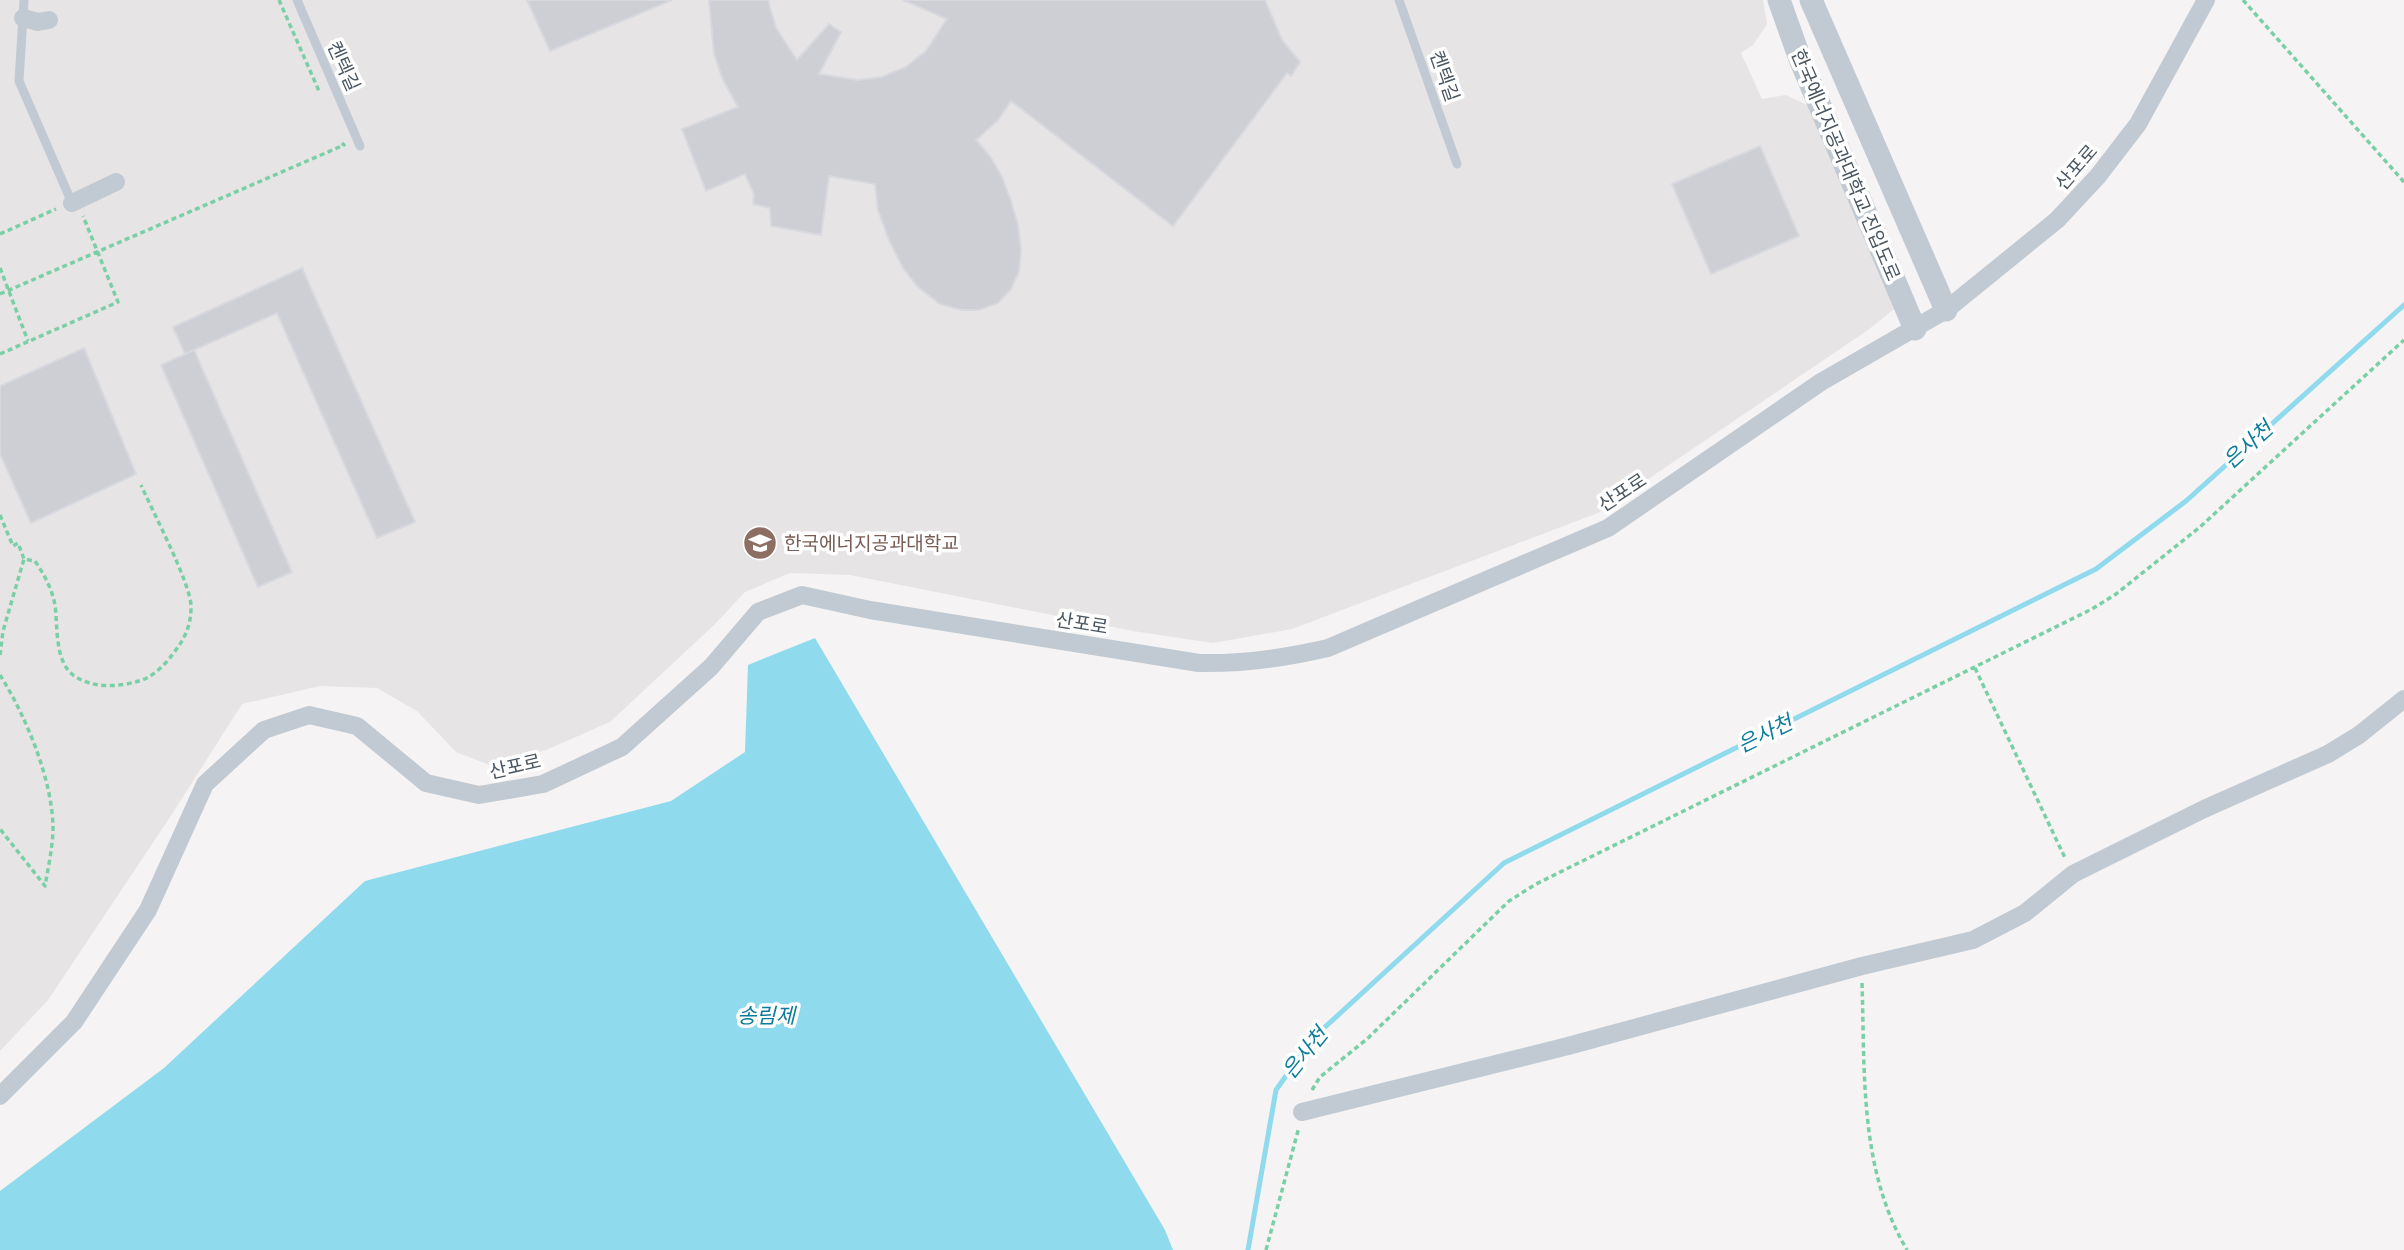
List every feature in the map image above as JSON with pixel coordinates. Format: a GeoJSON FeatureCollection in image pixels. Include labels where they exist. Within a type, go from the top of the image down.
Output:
{"type":"FeatureCollection","features":[{"type":"Feature","properties":{"kind":"street","name":"한국에너지공과대학교 진입도로"},"geometry":{"type":"LineString","coordinates":[[1779,0],[1800,59],[1915,329]]}},
{"type":"Feature","properties":{"kind":"street","name":"한국에너지공과대학교 진입도로"},"geometry":{"type":"LineString","coordinates":[[1811,0],[1947,310]]}},
{"type":"Feature","properties":{"kind":"street","name":"산포로"},"geometry":{"type":"LineString","coordinates":[[0,1096],[74,1023],[148,910],[205,783],[264,730],[309,715],[357,726],[426,783],[478,795],[543,784],[622,747],[711,667],[758,612],[802,595],[870,610],[1199,663],[1236,664],[1328,648],[1608,528],[1821,382],[1947,310],[2057,220],[2098,176],[2138,124],[2206,0]]}},
{"type":"Feature","properties":{"kind":"street"},"geometry":{"type":"LineString","coordinates":[[24,9],[38,22],[50,20]]}},
{"type":"Feature","properties":{"kind":"street"},"geometry":{"type":"LineString","coordinates":[[70,208],[116,183]]}},
{"type":"Feature","properties":{"kind":"street"},"geometry":{"type":"LineString","coordinates":[[1302,1112],[1568,1046],[1861,966],[1948,946],[1987,933],[2025,913],[2073,874],[2204,809],[2328,754],[2360,735],[2404,699]]}},
{"type":"Feature","properties":{"kind":"lane","name":"켄텍길"},"geometry":{"type":"LineString","coordinates":[[297,0],[360,146]]}},
{"type":"Feature","properties":{"kind":"lane","name":"켄텍길"},"geometry":{"type":"LineString","coordinates":[[1399,0],[1457,163]]}},
{"type":"Feature","properties":{"kind":"lane"},"geometry":{"type":"LineString","coordinates":[[24,9],[19,81],[70,208]]}},
{"type":"Feature","properties":{"kind":"path"},"geometry":{"type":"LineString","coordinates":[[279,0],[322,97]]}},
{"type":"Feature","properties":{"kind":"path"},"geometry":{"type":"LineString","coordinates":[[2243,0],[2404,182]]}},
{"type":"Feature","properties":{"kind":"path"},"geometry":{"type":"LineString","coordinates":[[0,294],[344,145],[338,133]]}},
{"type":"Feature","properties":{"kind":"path"},"geometry":{"type":"LineString","coordinates":[[0,234],[70,208],[97,252],[118,302],[0,354]]}},
{"type":"Feature","properties":{"kind":"path"},"geometry":{"type":"LineString","coordinates":[[0,268],[28,341]]}},
{"type":"Feature","properties":{"kind":"path"},"geometry":{"type":"LineString","coordinates":[[1266,1250],[1302,1112],[1320,1077],[1367,1039],[1509,901],[1536,884],[2092,609],[2116,594],[2200,527],[2404,340]]}},
{"type":"Feature","properties":{"kind":"path"},"geometry":{"type":"LineString","coordinates":[[24,559],[35,561],[44,574],[55,603],[59,652],[71,674],[115,687],[144,680],[167,662],[187,636],[192,605],[182,576],[141,485]]}},
{"type":"Feature","properties":{"kind":"path"},"geometry":{"type":"LineString","coordinates":[[0,515],[13,546],[18,543],[24,559],[3,631],[0,655]]}},
{"type":"Feature","properties":{"kind":"path"},"geometry":{"type":"LineString","coordinates":[[1975,667],[2073,874]]}},
{"type":"Feature","properties":{"kind":"path"},"geometry":{"type":"LineString","coordinates":[[0,675],[14,697],[48,786],[53,832],[45,886],[0,829]]}},
{"type":"Feature","properties":{"kind":"path"},"geometry":{"type":"LineString","coordinates":[[1861,966],[1867,1127],[1878,1180],[1891,1217],[1907,1250]]}},
{"type":"Feature","properties":{"kind":"shaded area","name":"한국에너지공과대학교"},"geometry":{"type":"Polygon","coordinates":[[[0,0],[1763,0],[1767,24],[1753,45],[1741,53],[1762,99],[1786,95],[1811,107],[1821,123],[1894,309],[1868,330],[1598,513],[1292,629],[1213,643],[1133,631],[850,575],[790,573],[745,592],[714,625],[610,722],[546,750],[492,766],[456,752],[417,711],[377,688],[320,686],[242,704],[48,1000],[0,1051],[0,0]]]}},
{"type":"Feature","properties":{"kind":"water","name":"송림제"},"geometry":{"type":"Polygon","coordinates":[[[815,638],[1165,1230],[1173,1250],[0,1250],[0,1191],[164,1068],[365,881],[671,801],[745,752],[748,665],[815,638]]]}},
{"type":"Feature","properties":{"kind":"building"},"geometry":{"type":"Polygon","coordinates":[[[527,0],[672,0],[550,51],[527,0]]]}},
{"type":"Feature","properties":{"kind":"building"},"geometry":{"type":"Polygon","coordinates":[[[709,0],[768,0],[776,28],[797,60],[829,24],[841,32],[819,74],[858,80],[882,77],[906,67],[926,51],[947,19],[903,0],[1265,0],[1282,40],[1300,62],[1291,76],[1287,73],[1173,226],[1011,101],[998,120],[976,140],[990,156],[1011,201],[1021,250],[1019,271],[1011,289],[998,303],[979,310],[962,310],[940,304],[918,287],[903,268],[878,210],[875,184],[829,176],[821,235],[771,226],[770,208],[753,204],[754,194],[745,174],[706,191],[682,129],[738,107],[723,80],[714,54],[709,0]]]}},
{"type":"Feature","properties":{"kind":"building"},"geometry":{"type":"Polygon","coordinates":[[[1760,146],[1799,236],[1711,274],[1672,184],[1760,146]]]}},
{"type":"Feature","properties":{"kind":"building"},"geometry":{"type":"Polygon","coordinates":[[[302,268],[415,522],[377,538],[277,313],[185,354],[173,327],[302,268]]]}},
{"type":"Feature","properties":{"kind":"building"},"geometry":{"type":"Polygon","coordinates":[[[84,348],[136,474],[31,523],[0,454],[0,386],[84,348]]]}},
{"type":"Feature","properties":{"kind":"building"},"geometry":{"type":"Polygon","coordinates":[[[194,350],[292,572],[258,587],[161,365],[194,350]]]}},
{"type":"Feature","properties":{"kind":"waterway","name":"은사천"},"geometry":{"type":"LineString","coordinates":[[1248,1250],[1276,1090],[1312,1039],[1504,863],[2096,569],[2186,501],[2404,305]]}},
{"type":"Feature","properties":{"kind":"place","name":"한국에너지공과대학교"},"geometry":{"type":"Point","coordinates":[760,543]}}]}
